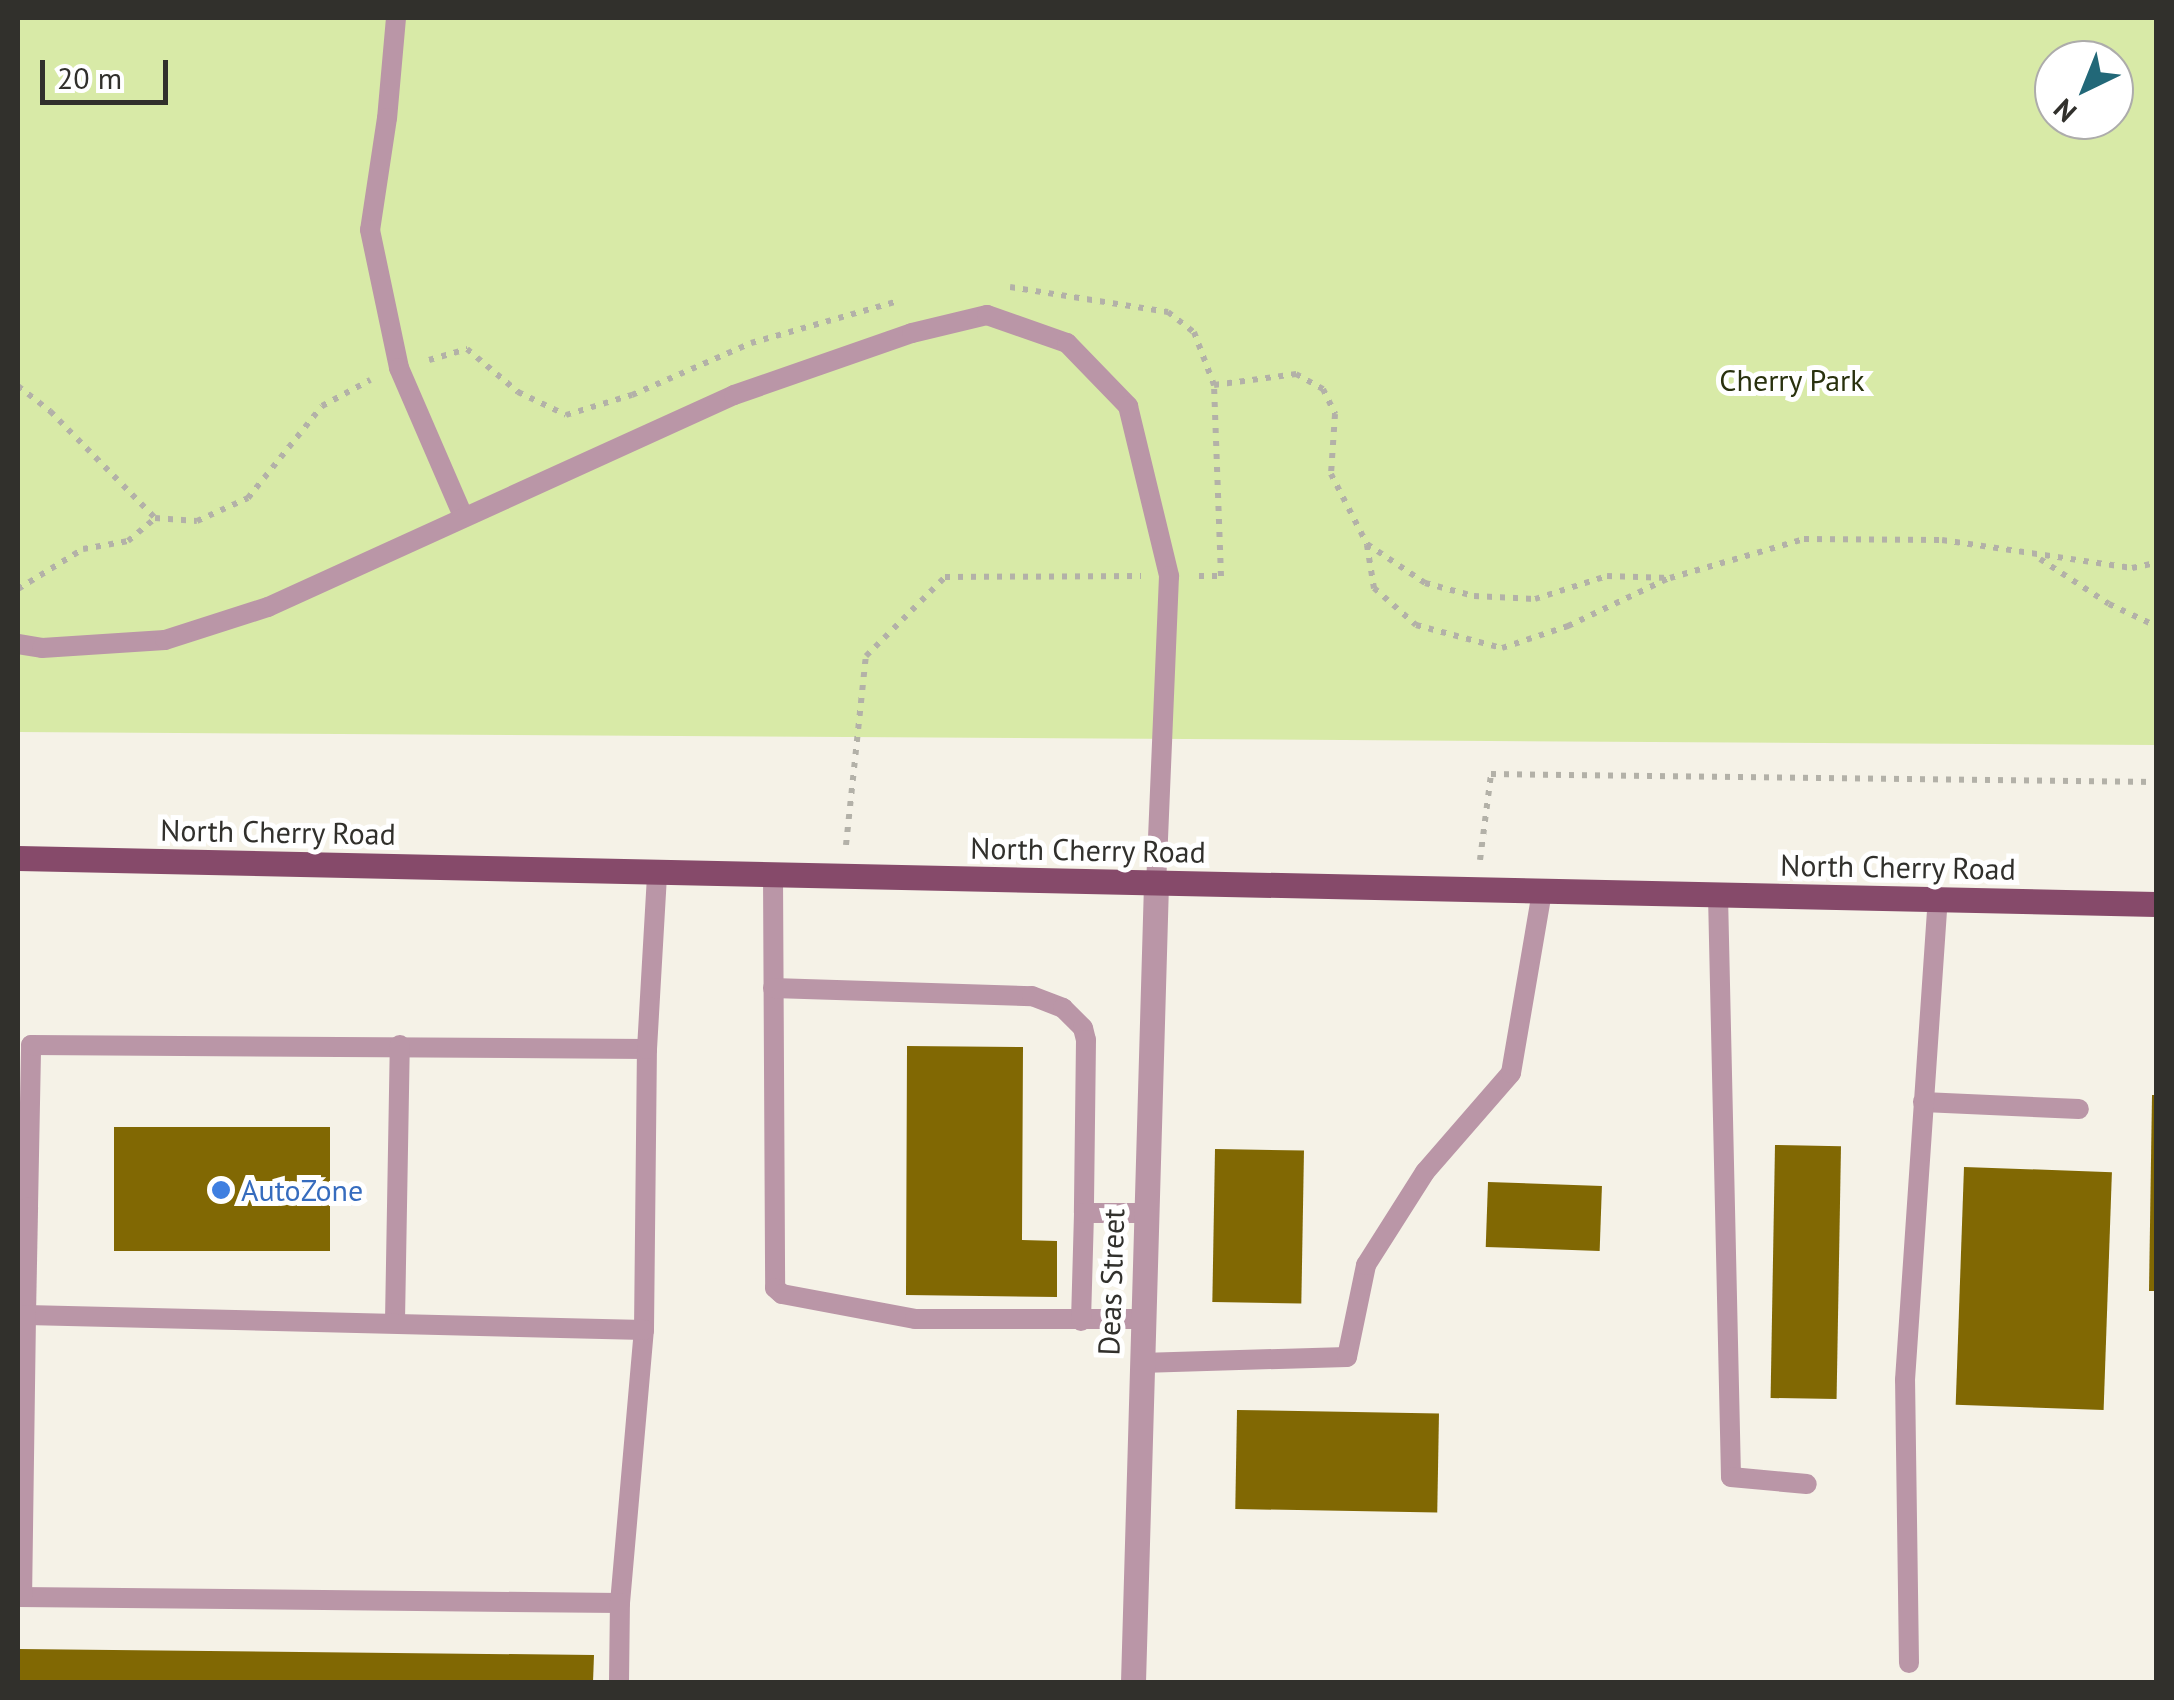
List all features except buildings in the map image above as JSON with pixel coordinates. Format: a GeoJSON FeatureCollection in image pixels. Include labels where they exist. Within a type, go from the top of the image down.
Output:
{"type":"FeatureCollection","features":[{"type":"Feature","properties":{"kind":"main road","name":"North Cherry Road"},"geometry":{"type":"LineString","coordinates":[[18,858],[2156,904]]}},
{"type":"Feature","properties":{"kind":"street","name":"Deas Street"},"geometry":{"type":"LineString","coordinates":[[1133,1682],[1156,884]]}},
{"type":"Feature","properties":{"kind":"lane"},"geometry":{"type":"LineString","coordinates":[[396,18],[387,118],[370,230],[399,368],[464,516]]}},
{"type":"Feature","properties":{"kind":"lane"},"geometry":{"type":"LineString","coordinates":[[18,644],[42,648],[165,640],[268,607],[734,395],[912,333],[986,315],[1066,343],[1128,406],[1169,576],[1156,884]]}},
{"type":"Feature","properties":{"kind":"lane"},"geometry":{"type":"LineString","coordinates":[[619,1682],[620,1603],[644,1330],[646,1049],[657,874]]}},
{"type":"Feature","properties":{"kind":"lane"},"geometry":{"type":"LineString","coordinates":[[772,876],[775,1288],[782,1294],[915,1319],[1142,1320]]}},
{"type":"Feature","properties":{"kind":"lane"},"geometry":{"type":"LineString","coordinates":[[1141,1363],[1347,1357],[1366,1265],[1425,1172],[1511,1073],[1542,891]]}},
{"type":"Feature","properties":{"kind":"lane"},"geometry":{"type":"LineString","coordinates":[[1718,895],[1732,1477],[1807,1484]]}},
{"type":"Feature","properties":{"kind":"lane"},"geometry":{"type":"LineString","coordinates":[[1909,1662],[1905,1380],[1938,902]]}},
{"type":"Feature","properties":{"kind":"lane"},"geometry":{"type":"LineString","coordinates":[[773,988],[1032,996],[1063,1008],[1083,1028],[1086,1040],[1081,1321]]}},
{"type":"Feature","properties":{"kind":"lane"},"geometry":{"type":"LineString","coordinates":[[620,1603],[20,1597],[26,1315],[23,1207],[31,1045],[646,1049]]}},
{"type":"Feature","properties":{"kind":"lane"},"geometry":{"type":"LineString","coordinates":[[394,1321],[400,1045]]}},
{"type":"Feature","properties":{"kind":"lane"},"geometry":{"type":"LineString","coordinates":[[1923,1102],[2079,1109]]}},
{"type":"Feature","properties":{"kind":"lane"},"geometry":{"type":"LineString","coordinates":[[1084,1212],[1146,1213]]}},
{"type":"Feature","properties":{"kind":"lane"},"geometry":{"type":"LineString","coordinates":[[26,1315],[644,1330]]}},
{"type":"Feature","properties":{"kind":"path"},"geometry":{"type":"LineString","coordinates":[[843,877],[866,656],[946,577],[1221,576],[1214,384],[1194,332],[1168,312],[1084,295],[997,286]]}},
{"type":"Feature","properties":{"kind":"path"},"geometry":{"type":"LineString","coordinates":[[18,386],[50,411],[155,518],[197,521],[248,498],[322,406],[353,387],[399,368],[467,350],[518,392],[566,416],[632,395],[751,343],[912,299]]}},
{"type":"Feature","properties":{"kind":"path"},"geometry":{"type":"LineString","coordinates":[[1214,384],[1296,374],[1323,388],[1334,414],[1331,474],[1367,544],[1374,588],[1416,625],[1502,648],[1568,626],[1670,578],[1804,539],[1942,540],[2132,568],[2156,563]]}},
{"type":"Feature","properties":{"kind":"path"},"geometry":{"type":"LineString","coordinates":[[18,589],[83,550],[128,541],[155,518]]}},
{"type":"Feature","properties":{"kind":"path"},"geometry":{"type":"LineString","coordinates":[[1367,544],[1426,583],[1474,596],[1535,599],[1607,576],[1670,578]]}},
{"type":"Feature","properties":{"kind":"path"},"geometry":{"type":"LineString","coordinates":[[2035,556],[2108,604],[2156,626]]}},
{"type":"Feature","properties":{"kind":"path"},"geometry":{"type":"LineString","coordinates":[[1476,890],[1491,774],[2156,782]]}},
{"type":"Feature","properties":{"kind":"green space","name":"Cherry Park"},"geometry":{"type":"Polygon","coordinates":[[[18,18],[2156,18],[2156,745],[18,732],[18,18]]]}},
{"type":"Feature","properties":{"kind":"place","name":"AutoZone"},"geometry":{"type":"Point","coordinates":[221,1190]}}]}
